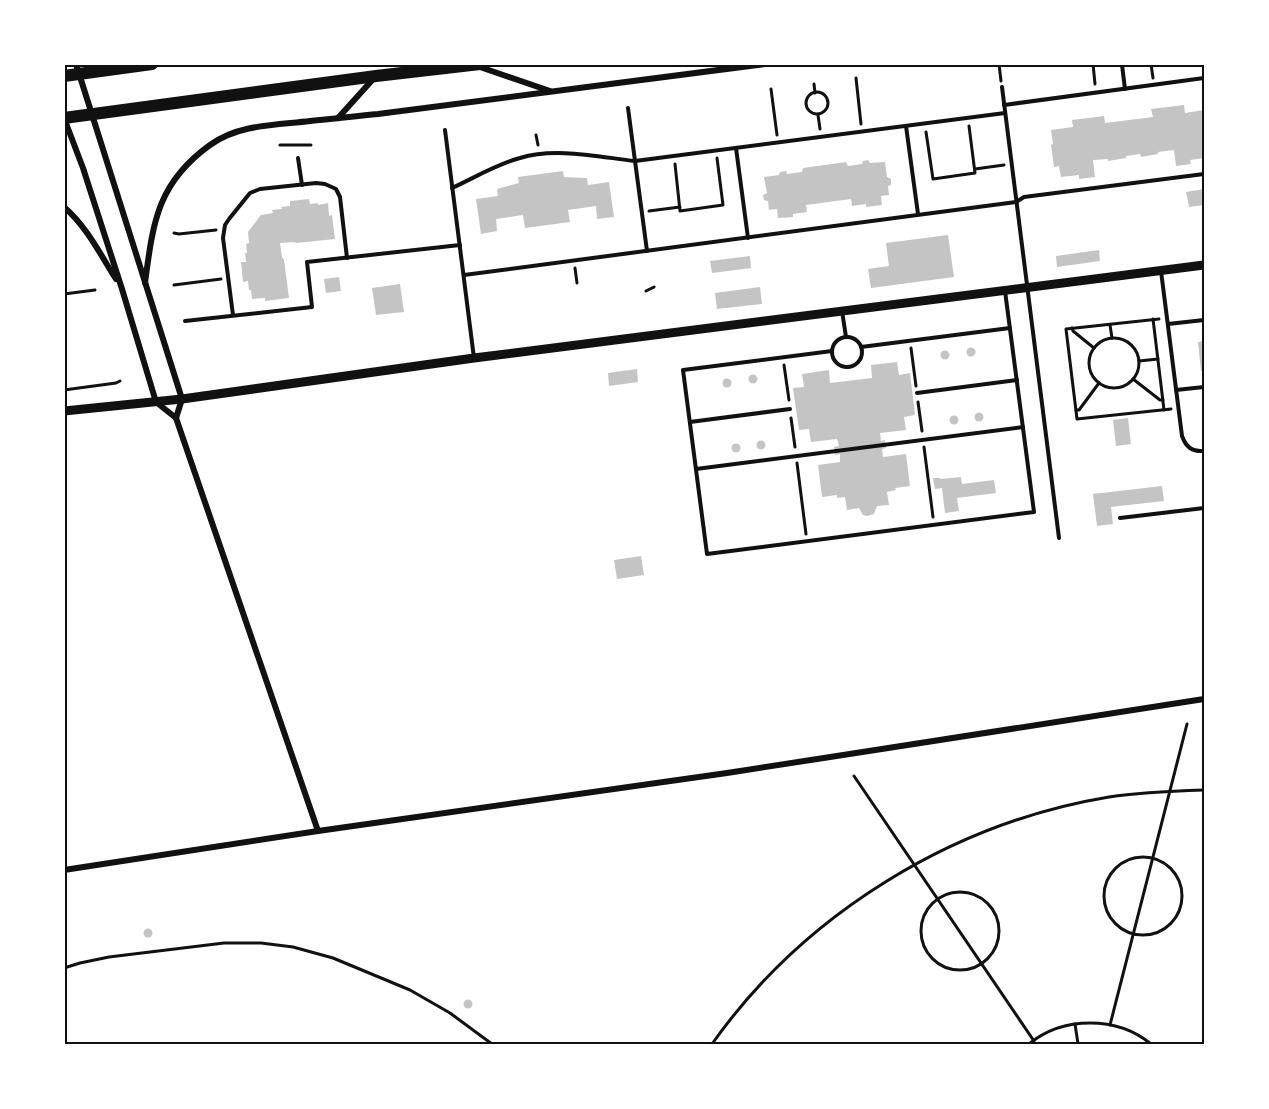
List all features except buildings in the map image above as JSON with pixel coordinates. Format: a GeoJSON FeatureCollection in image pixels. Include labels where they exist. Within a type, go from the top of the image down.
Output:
{"type":"FeatureCollection","features":[{"type":"Feature","properties":{"kind":"main road"},"geometry":{"type":"LineString","coordinates":[[64,76],[77,69],[152,64]]}},
{"type":"Feature","properties":{"kind":"main road"},"geometry":{"type":"LineString","coordinates":[[64,118],[480,64]]}},
{"type":"Feature","properties":{"kind":"street"},"geometry":{"type":"LineString","coordinates":[[145,283],[152,229],[169,189],[183,169],[198,154],[224,137],[244,129],[765,64]]}},
{"type":"Feature","properties":{"kind":"street"},"geometry":{"type":"LineString","coordinates":[[474,65],[551,92]]}},
{"type":"Feature","properties":{"kind":"street"},"geometry":{"type":"LineString","coordinates":[[77,69],[182,399],[176,418]]}},
{"type":"Feature","properties":{"kind":"street"},"geometry":{"type":"LineString","coordinates":[[337,119],[376,76]]}},
{"type":"Feature","properties":{"kind":"street"},"geometry":{"type":"LineString","coordinates":[[64,118],[122,289],[156,402],[176,418],[318,831]]}},
{"type":"Feature","properties":{"kind":"street"},"geometry":{"type":"LineString","coordinates":[[64,207],[86,230],[122,289]]}},
{"type":"Feature","properties":{"kind":"street"},"geometry":{"type":"LineString","coordinates":[[64,411],[182,399],[474,358],[1204,265]]}},
{"type":"Feature","properties":{"kind":"street"},"geometry":{"type":"LineString","coordinates":[[64,870],[318,831],[727,773],[1204,699]]}},
{"type":"Feature","properties":{"kind":"lane"},"geometry":{"type":"LineString","coordinates":[[1122,64],[1125,89]]}},
{"type":"Feature","properties":{"kind":"lane"},"geometry":{"type":"LineString","coordinates":[[1004,105],[1204,78]]}},
{"type":"Feature","properties":{"kind":"lane"},"geometry":{"type":"LineString","coordinates":[[1002,87],[1059,538]]}},
{"type":"Feature","properties":{"kind":"lane"},"geometry":{"type":"LineString","coordinates":[[628,108],[647,251]]}},
{"type":"Feature","properties":{"kind":"lane"},"geometry":{"type":"LineString","coordinates":[[452,188],[525,156],[559,153],[635,161],[1005,113]]}},
{"type":"Feature","properties":{"kind":"lane"},"geometry":{"type":"LineString","coordinates":[[906,126],[918,214]]}},
{"type":"Feature","properties":{"kind":"lane"},"geometry":{"type":"LineString","coordinates":[[445,130],[474,358]]}},
{"type":"Feature","properties":{"kind":"lane"},"geometry":{"type":"LineString","coordinates":[[736,148],[748,238]]}},
{"type":"Feature","properties":{"kind":"lane"},"geometry":{"type":"LineString","coordinates":[[298,158],[302,185]]}},
{"type":"Feature","properties":{"kind":"lane"},"geometry":{"type":"LineString","coordinates":[[464,275],[1016,202],[1024,197],[1204,174]]}},
{"type":"Feature","properties":{"kind":"lane"},"geometry":{"type":"LineString","coordinates":[[233,315],[223,238],[229,219],[250,193],[260,189],[302,185],[325,184],[336,189],[339,192],[347,258]]}},
{"type":"Feature","properties":{"kind":"lane"},"geometry":{"type":"LineString","coordinates":[[185,321],[312,307],[307,262],[460,245]]}},
{"type":"Feature","properties":{"kind":"lane"},"geometry":{"type":"LineString","coordinates":[[1161,270],[1184,442],[1193,451],[1204,451]]}},
{"type":"Feature","properties":{"kind":"lane"},"geometry":{"type":"LineString","coordinates":[[832,351],[683,370],[707,554],[1034,512],[1005,290]]}},
{"type":"Feature","properties":{"kind":"lane"},"geometry":{"type":"LineString","coordinates":[[842,311],[846,338]]}},
{"type":"Feature","properties":{"kind":"lane"},"geometry":{"type":"LineString","coordinates":[[1168,324],[1204,320]]}},
{"type":"Feature","properties":{"kind":"lane"},"geometry":{"type":"LineString","coordinates":[[861,347],[1010,328]]}},
{"type":"Feature","properties":{"kind":"lane"},"geometry":{"type":"LineString","coordinates":[[846,338],[855,339],[861,347],[862,355],[855,366],[843,367],[834,359],[832,351],[837,342],[846,338]]}},
{"type":"Feature","properties":{"kind":"lane"},"geometry":{"type":"LineString","coordinates":[[917,393],[1017,380]]}},
{"type":"Feature","properties":{"kind":"lane"},"geometry":{"type":"LineString","coordinates":[[1176,390],[1204,387]]}},
{"type":"Feature","properties":{"kind":"lane"},"geometry":{"type":"LineString","coordinates":[[690,422],[790,409]]}},
{"type":"Feature","properties":{"kind":"lane"},"geometry":{"type":"LineString","coordinates":[[696,469],[1023,427]]}},
{"type":"Feature","properties":{"kind":"lane"},"geometry":{"type":"LineString","coordinates":[[1120,518],[1204,508]]}},
{"type":"Feature","properties":{"kind":"path"},"geometry":{"type":"LineString","coordinates":[[999,64],[1002,87]]}},
{"type":"Feature","properties":{"kind":"path"},"geometry":{"type":"LineString","coordinates":[[1093,64],[1096,93]]}},
{"type":"Feature","properties":{"kind":"path"},"geometry":{"type":"LineString","coordinates":[[856,78],[862,131]]}},
{"type":"Feature","properties":{"kind":"path"},"geometry":{"type":"LineString","coordinates":[[814,84],[815,93]]}},
{"type":"Feature","properties":{"kind":"path"},"geometry":{"type":"LineString","coordinates":[[771,89],[778,142]]}},
{"type":"Feature","properties":{"kind":"path"},"geometry":{"type":"LineString","coordinates":[[815,93],[821,93],[827,102],[826,108],[818,114],[812,113],[806,105],[806,99],[815,93]]}},
{"type":"Feature","properties":{"kind":"path"},"geometry":{"type":"LineString","coordinates":[[818,114],[821,137]]}},
{"type":"Feature","properties":{"kind":"path"},"geometry":{"type":"LineString","coordinates":[[925,123],[933,178],[975,173],[968,118]]}},
{"type":"Feature","properties":{"kind":"path"},"geometry":{"type":"LineString","coordinates":[[280,145],[311,145]]}},
{"type":"Feature","properties":{"kind":"path"},"geometry":{"type":"LineString","coordinates":[[674,156],[681,211],[723,206],[716,151]]}},
{"type":"Feature","properties":{"kind":"path"},"geometry":{"type":"LineString","coordinates":[[975,169],[1012,164]]}},
{"type":"Feature","properties":{"kind":"path"},"geometry":{"type":"LineString","coordinates":[[642,212],[680,207]]}},
{"type":"Feature","properties":{"kind":"path"},"geometry":{"type":"LineString","coordinates":[[174,233],[224,231]]}},
{"type":"Feature","properties":{"kind":"path"},"geometry":{"type":"LineString","coordinates":[[574,261],[577,283]]}},
{"type":"Feature","properties":{"kind":"path"},"geometry":{"type":"LineString","coordinates":[[174,285],[228,278]]}},
{"type":"Feature","properties":{"kind":"path"},"geometry":{"type":"LineString","coordinates":[[646,291],[654,287]]}},
{"type":"Feature","properties":{"kind":"path"},"geometry":{"type":"LineString","coordinates":[[64,294],[95,290]]}},
{"type":"Feature","properties":{"kind":"path"},"geometry":{"type":"LineString","coordinates":[[1167,318],[1066,329],[1077,419],[1179,408]]}},
{"type":"Feature","properties":{"kind":"path"},"geometry":{"type":"LineString","coordinates":[[1153,319],[1164,410]]}},
{"type":"Feature","properties":{"kind":"path"},"geometry":{"type":"LineString","coordinates":[[1110,324],[1112,338]]}},
{"type":"Feature","properties":{"kind":"path"},"geometry":{"type":"LineString","coordinates":[[1072,328],[1094,348]]}},
{"type":"Feature","properties":{"kind":"path"},"geometry":{"type":"LineString","coordinates":[[1112,338],[1124,340],[1130,344],[1138,361],[1133,379],[1116,387],[1100,383],[1093,377],[1089,365],[1089,358],[1094,348],[1099,343],[1112,338]]}},
{"type":"Feature","properties":{"kind":"path"},"geometry":{"type":"LineString","coordinates":[[1138,361],[1158,359]]}},
{"type":"Feature","properties":{"kind":"path"},"geometry":{"type":"LineString","coordinates":[[1133,379],[1163,400]]}},
{"type":"Feature","properties":{"kind":"path"},"geometry":{"type":"LineString","coordinates":[[64,390],[120,381]]}},
{"type":"Feature","properties":{"kind":"path"},"geometry":{"type":"LineString","coordinates":[[1076,410],[1079,410],[1100,383]]}},
{"type":"Feature","properties":{"kind":"path"},"geometry":{"type":"LineString","coordinates":[[1110,1025],[1187,724]]}},
{"type":"Feature","properties":{"kind":"path"},"geometry":{"type":"LineString","coordinates":[[854,776],[1034,1041]]}},
{"type":"Feature","properties":{"kind":"path"},"geometry":{"type":"LineString","coordinates":[[712,1044],[777,968],[809,939],[858,900],[914,865],[975,836],[1034,814],[1108,797],[1204,790]]}},
{"type":"Feature","properties":{"kind":"path"},"geometry":{"type":"LineString","coordinates":[[1143,857],[1169,867],[1180,883],[1182,902],[1175,919],[1169,926],[1152,934],[1133,934],[1125,931],[1110,918],[1104,901],[1104,891],[1106,882],[1117,867],[1143,857]]}},
{"type":"Feature","properties":{"kind":"path"},"geometry":{"type":"LineString","coordinates":[[956,892],[974,895],[982,899],[995,914],[998,922],[998,941],[982,964],[964,970],[945,968],[930,957],[922,940],[922,921],[925,913],[938,899],[956,892]]}},
{"type":"Feature","properties":{"kind":"path"},"geometry":{"type":"LineString","coordinates":[[64,968],[109,957],[224,943],[261,943],[285,946],[333,958],[410,990],[450,1013],[492,1044]]}},
{"type":"Feature","properties":{"kind":"path"},"geometry":{"type":"LineString","coordinates":[[1029,1044],[1053,1030],[1075,1024],[1090,1023],[1110,1025],[1134,1033],[1151,1044]]}},
{"type":"Feature","properties":{"kind":"path"},"geometry":{"type":"LineString","coordinates":[[1075,1024],[1078,1044]]}}]}
